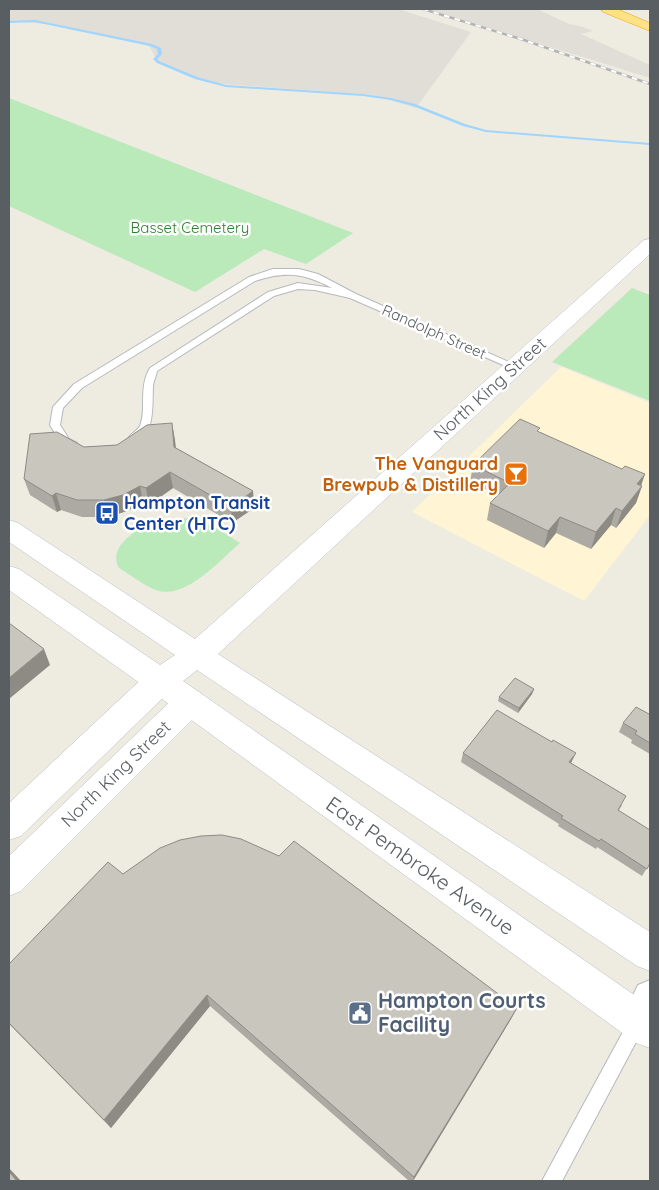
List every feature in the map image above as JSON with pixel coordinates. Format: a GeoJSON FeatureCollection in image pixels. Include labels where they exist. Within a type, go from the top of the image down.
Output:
{"type":"FeatureCollection","features":[{"type":"Feature","properties":{"kind":"highway"},"geometry":{"type":"LineString","coordinates":[[607,9],[650,27]]}},
{"type":"Feature","properties":{"kind":"main road","name":"North King Street"},"geometry":{"type":"LineString","coordinates":[[9,824],[160,681],[197,655],[650,244]]}},
{"type":"Feature","properties":{"kind":"main road"},"geometry":{"type":"LineString","coordinates":[[9,529],[197,655],[650,952]]}},
{"type":"Feature","properties":{"kind":"main road","name":"East Pembroke Avenue"},"geometry":{"type":"LineString","coordinates":[[9,576],[646,1016]]}},
{"type":"Feature","properties":{"kind":"main road"},"geometry":{"type":"LineString","coordinates":[[190,702],[197,655]]}},
{"type":"Feature","properties":{"kind":"main road","name":"North King Street"},"geometry":{"type":"LineString","coordinates":[[9,880],[190,702]]}},
{"type":"Feature","properties":{"kind":"lane"},"geometry":{"type":"LineString","coordinates":[[81,447],[65,441],[55,425],[58,407],[78,386],[252,279],[273,272],[298,272],[315,276],[353,296]]}},
{"type":"Feature","properties":{"kind":"lane"},"geometry":{"type":"LineString","coordinates":[[127,441],[141,434],[146,424],[148,384],[153,370],[271,294],[298,286],[315,287],[353,296]]}},
{"type":"Feature","properties":{"kind":"lane","name":"Randolph Street"},"geometry":{"type":"LineString","coordinates":[[353,296],[515,367]]}},
{"type":"Feature","properties":{"kind":"lane"},"geometry":{"type":"LineString","coordinates":[[552,1181],[646,1016]]}},
{"type":"Feature","properties":{"kind":"shaded area"},"geometry":{"type":"Polygon","coordinates":[[[9,9],[398,9],[471,32],[416,108],[373,95],[210,83],[158,62],[150,47],[145,44],[58,25],[9,21],[9,9]]]}},
{"type":"Feature","properties":{"kind":"shaded area"},"geometry":{"type":"Polygon","coordinates":[[[428,9],[537,9],[569,24],[593,31],[581,34],[650,65],[650,78],[428,9]]]}},
{"type":"Feature","properties":{"kind":"shaded area"},"geometry":{"type":"Polygon","coordinates":[[[561,367],[650,403],[650,515],[584,601],[412,512],[561,367]]]}},
{"type":"Feature","properties":{"kind":"green space","name":"Basset Cemetery"},"geometry":{"type":"Polygon","coordinates":[[[9,98],[353,233],[306,264],[264,249],[195,292],[9,206],[9,98]]]}},
{"type":"Feature","properties":{"kind":"green space"},"geometry":{"type":"Polygon","coordinates":[[[632,288],[650,295],[650,401],[552,362],[632,288]]]}},
{"type":"Feature","properties":{"kind":"green space"},"geometry":{"type":"Polygon","coordinates":[[[182,518],[205,523],[240,543],[201,577],[179,590],[167,592],[156,590],[119,568],[116,560],[117,553],[126,539],[140,529],[155,522],[182,518]]]}},
{"type":"Feature","properties":{"kind":"building"},"geometry":{"type":"Polygon","coordinates":[[[520,419],[540,428],[537,431],[622,469],[625,466],[645,474],[637,484],[642,486],[622,511],[616,508],[596,532],[560,517],[548,531],[490,503],[510,483],[473,465],[520,419]]]}},
{"type":"Feature","properties":{"kind":"building"},"geometry":{"type":"Polygon","coordinates":[[[172,423],[174,447],[253,491],[231,507],[170,472],[146,488],[140,486],[123,495],[104,500],[77,500],[56,493],[52,496],[24,479],[30,434],[57,432],[84,447],[117,445],[147,425],[172,423]]]}},
{"type":"Feature","properties":{"kind":"building"},"geometry":{"type":"Polygon","coordinates":[[[9,623],[44,649],[9,678],[9,623]]]}},
{"type":"Feature","properties":{"kind":"building"},"geometry":{"type":"Polygon","coordinates":[[[515,678],[534,689],[519,708],[499,697],[515,678]]]}},
{"type":"Feature","properties":{"kind":"building"},"geometry":{"type":"Polygon","coordinates":[[[636,707],[649,714],[650,712],[650,743],[635,734],[637,731],[623,723],[636,707]]]}},
{"type":"Feature","properties":{"kind":"building"},"geometry":{"type":"Polygon","coordinates":[[[497,710],[552,742],[553,740],[576,753],[569,762],[626,796],[618,810],[650,830],[650,863],[647,869],[601,839],[599,841],[561,818],[563,816],[463,753],[497,710]]]}},
{"type":"Feature","properties":{"kind":"building","name":"Hampton Courts Facility"},"geometry":{"type":"Polygon","coordinates":[[[222,835],[241,839],[279,856],[294,841],[517,1008],[414,1177],[207,995],[104,1120],[9,1023],[9,964],[108,862],[123,874],[160,848],[180,840],[222,835]]]}},
{"type":"Feature","properties":{"kind":"building"},"geometry":{"type":"Polygon","coordinates":[[[9,1172],[17,1181],[9,1181],[9,1172]]]}},
{"type":"Feature","properties":{"kind":"waterway"},"geometry":{"type":"LineString","coordinates":[[9,22],[35,21],[151,45],[159,48],[160,54],[155,59],[158,62],[196,78],[226,86],[363,95],[414,105],[464,125],[486,131],[650,144]]}},
{"type":"Feature","properties":{"kind":"railway"},"geometry":{"type":"LineString","coordinates":[[423,9],[524,40],[650,84]]}},
{"type":"Feature","properties":{"kind":"place","name":"The Vanguard Brewpub & Distillery"},"geometry":{"type":"Point","coordinates":[516,474]}},
{"type":"Feature","properties":{"kind":"place","name":"Hampton Transit Center (HTC)"},"geometry":{"type":"Point","coordinates":[107,513]}},
{"type":"Feature","properties":{"kind":"place","name":"Hampton Courts Facility"},"geometry":{"type":"Point","coordinates":[360,1013]}}]}
